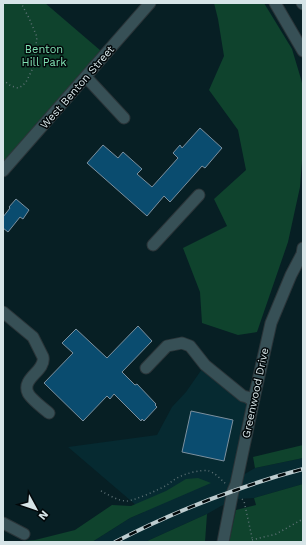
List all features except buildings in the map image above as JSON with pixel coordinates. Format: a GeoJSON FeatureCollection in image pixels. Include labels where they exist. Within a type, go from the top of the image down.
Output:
{"type":"FeatureCollection","features":[{"type":"Feature","properties":{"kind":"street","name":"West Benton Street"},"geometry":{"type":"LineString","coordinates":[[3,171],[150,3]]}},
{"type":"Feature","properties":{"kind":"street"},"geometry":{"type":"LineString","coordinates":[[276,3],[303,51]]}},
{"type":"Feature","properties":{"kind":"street"},"geometry":{"type":"LineString","coordinates":[[86,77],[124,118]]}},
{"type":"Feature","properties":{"kind":"street"},"geometry":{"type":"LineString","coordinates":[[153,245],[199,195]]}},
{"type":"Feature","properties":{"kind":"street","name":"Greenwood Drive"},"geometry":{"type":"LineString","coordinates":[[223,542],[230,488],[236,484],[271,323],[291,275],[303,252]]}},
{"type":"Feature","properties":{"kind":"street"},"geometry":{"type":"LineString","coordinates":[[3,312],[33,338],[43,357],[44,360],[42,366],[29,381],[27,387],[29,395],[49,413]]}},
{"type":"Feature","properties":{"kind":"street"},"geometry":{"type":"LineString","coordinates":[[146,368],[167,346],[182,342],[190,346],[215,373],[243,396],[253,401]]}},
{"type":"Feature","properties":{"kind":"street"},"geometry":{"type":"LineString","coordinates":[[3,523],[24,534]]}},
{"type":"Feature","properties":{"kind":"path"},"geometry":{"type":"LineString","coordinates":[[3,80],[11,86],[18,88],[26,82],[34,68],[37,37],[21,3]]}},
{"type":"Feature","properties":{"kind":"path"},"geometry":{"type":"LineString","coordinates":[[101,492],[116,499],[126,501],[163,487],[181,476],[198,471],[204,471],[216,474],[244,501],[253,541],[276,534],[303,520]]}},
{"type":"Feature","properties":{"kind":"shaded area"},"geometry":{"type":"Polygon","coordinates":[[[202,369],[252,409],[243,475],[255,468],[303,458],[303,484],[254,498],[238,499],[145,542],[92,542],[130,518],[144,512],[68,447],[157,435],[172,407],[186,392],[202,369]]]}},
{"type":"Feature","properties":{"kind":"green space","name":"Benton Hill Park"},"geometry":{"type":"Polygon","coordinates":[[[3,3],[45,3],[101,51],[3,163],[3,3]]]}},
{"type":"Feature","properties":{"kind":"green space"},"geometry":{"type":"Polygon","coordinates":[[[214,3],[264,3],[292,49],[303,87],[303,148],[300,187],[288,242],[257,332],[238,335],[202,323],[200,292],[183,248],[227,226],[214,199],[246,170],[238,130],[209,90],[224,56],[214,3]]]}},
{"type":"Feature","properties":{"kind":"green space"},"geometry":{"type":"Polygon","coordinates":[[[303,445],[303,458],[255,468],[253,457],[303,445]]]}},
{"type":"Feature","properties":{"kind":"green space"},"geometry":{"type":"Polygon","coordinates":[[[198,478],[211,483],[130,518],[92,542],[11,542],[35,540],[75,530],[112,505],[131,506],[166,491],[186,479],[198,478]]]}},
{"type":"Feature","properties":{"kind":"green space"},"geometry":{"type":"Polygon","coordinates":[[[303,484],[303,542],[229,542],[236,510],[256,505],[254,498],[303,484]]]}},
{"type":"Feature","properties":{"kind":"green space"},"geometry":{"type":"Polygon","coordinates":[[[207,514],[205,542],[145,542],[207,514]]]}},
{"type":"Feature","properties":{"kind":"railway"},"geometry":{"type":"LineString","coordinates":[[115,542],[160,520],[205,501],[261,481],[303,469]]}}]}
